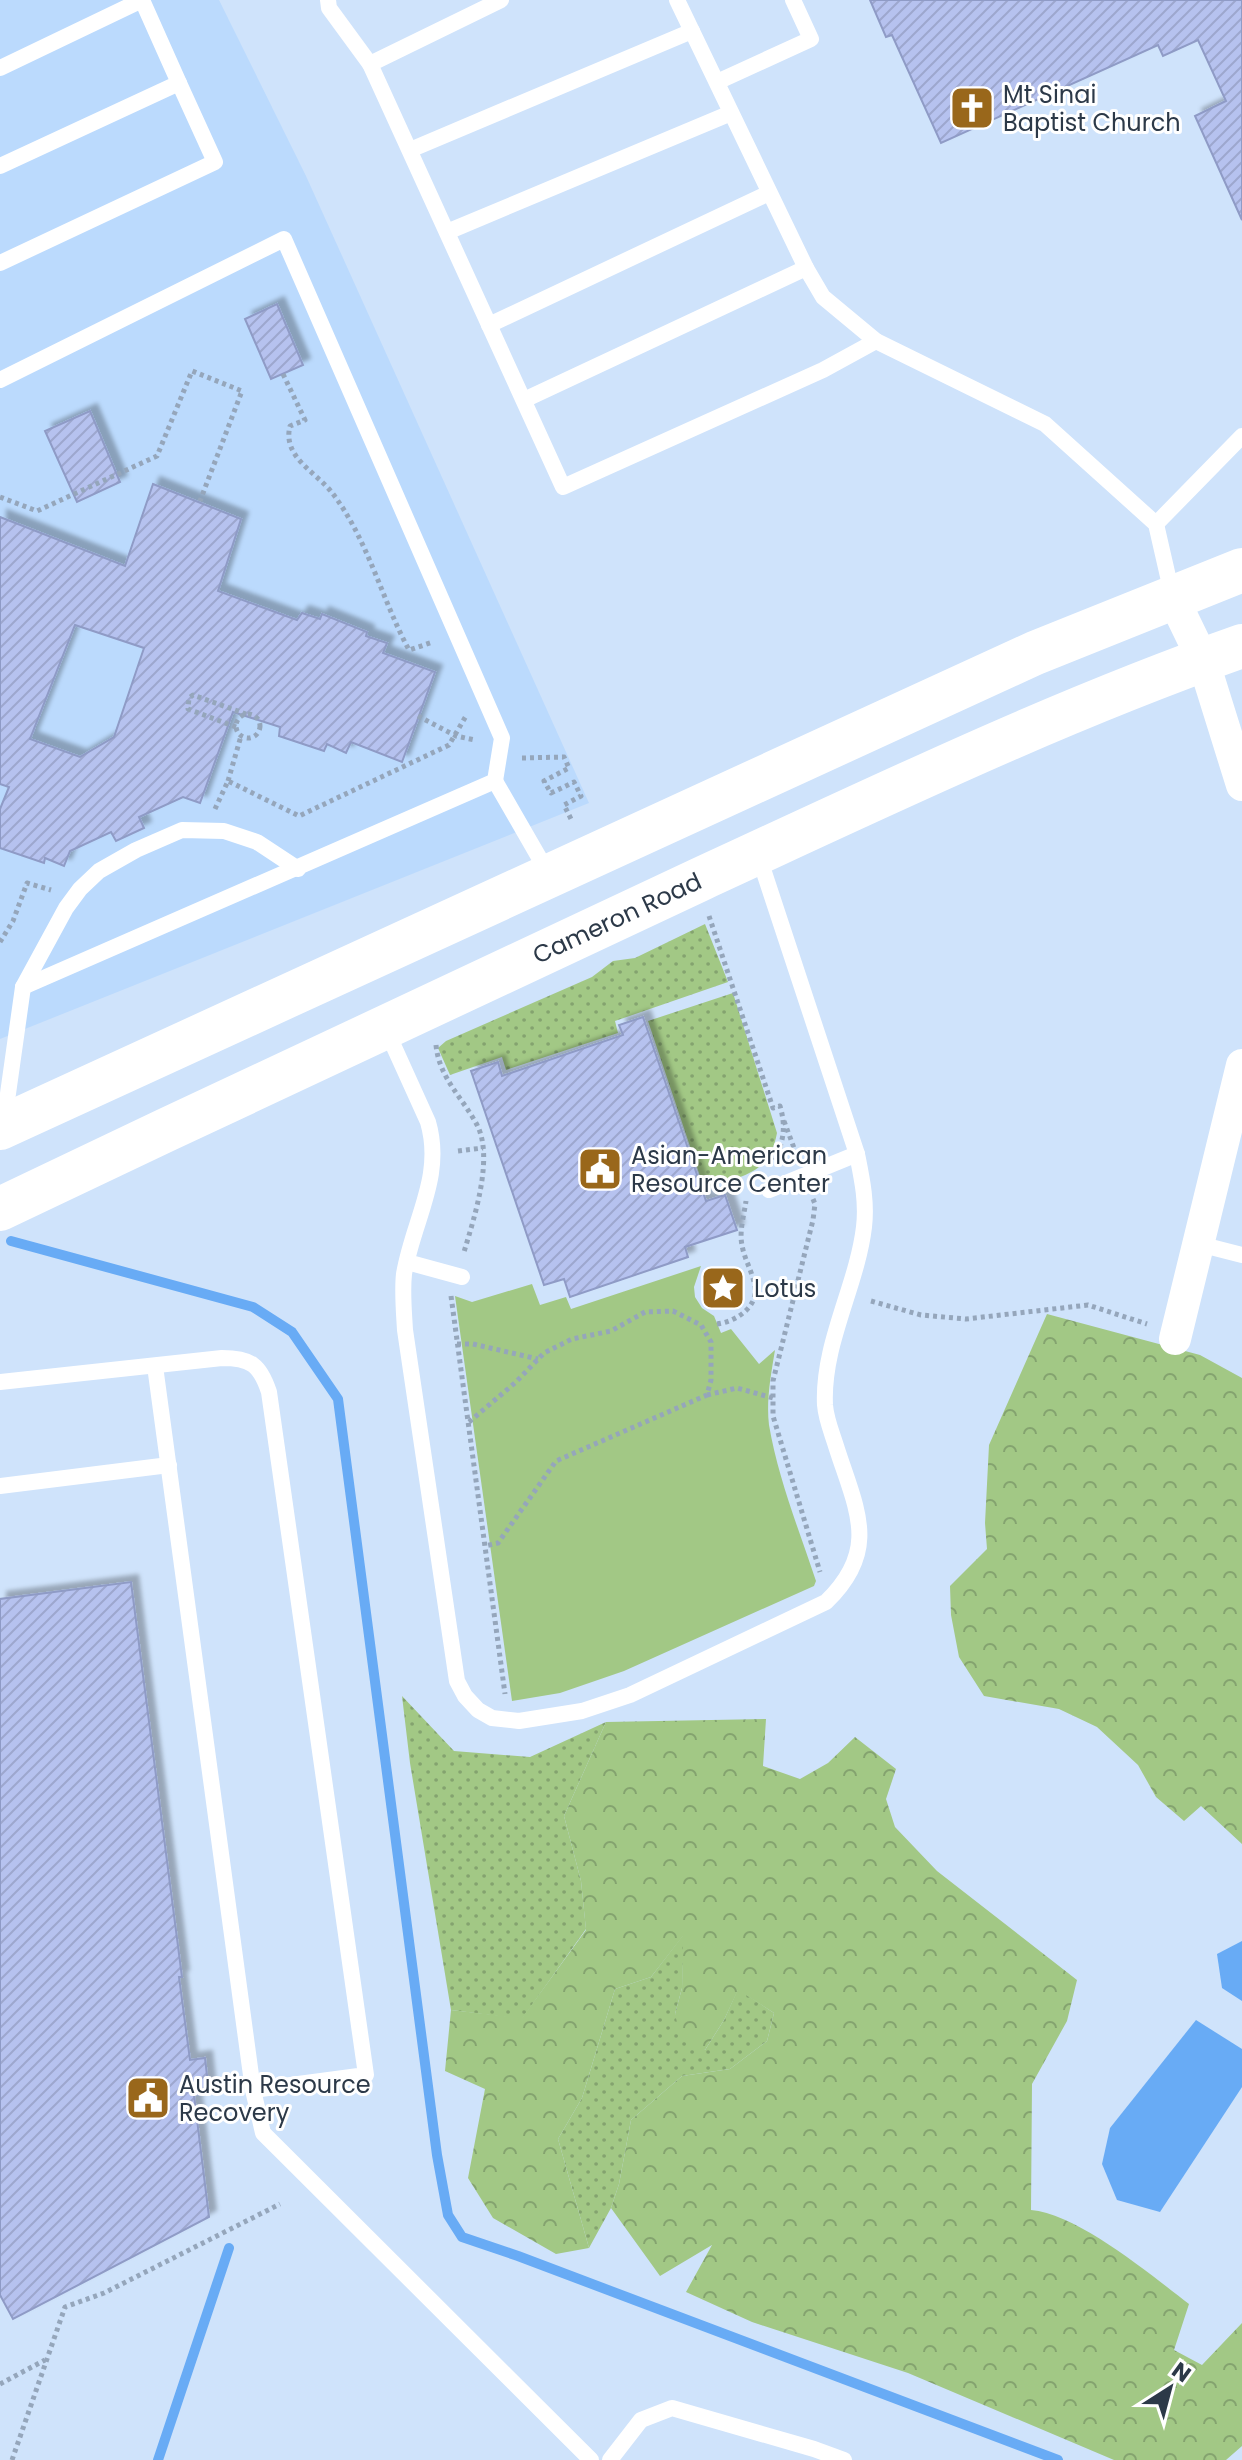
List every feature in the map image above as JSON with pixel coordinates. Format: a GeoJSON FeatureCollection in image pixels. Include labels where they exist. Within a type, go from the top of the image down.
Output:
{"type":"FeatureCollection","features":[{"type":"Feature","properties":{"kind":"main road"},"geometry":{"type":"LineString","coordinates":[[2,1127],[1035,653],[1242,570]]}},
{"type":"Feature","properties":{"kind":"main road","name":"Cameron Road"},"geometry":{"type":"LineString","coordinates":[[0,1209],[757,853],[1076,710],[1222,653]]}},
{"type":"Feature","properties":{"kind":"street"},"geometry":{"type":"LineString","coordinates":[[1172,596],[1222,653],[1242,785]]}},
{"type":"Feature","properties":{"kind":"street"},"geometry":{"type":"LineString","coordinates":[[1176,1336],[1242,1065]]}},
{"type":"Feature","properties":{"kind":"lane"},"geometry":{"type":"LineString","coordinates":[[0,68],[142,0],[215,162],[0,263]]}},
{"type":"Feature","properties":{"kind":"lane"},"geometry":{"type":"LineString","coordinates":[[328,0],[329,8],[370,64],[563,487],[823,370],[876,341]]}},
{"type":"Feature","properties":{"kind":"lane"},"geometry":{"type":"LineString","coordinates":[[370,64],[501,0]]}},
{"type":"Feature","properties":{"kind":"lane"},"geometry":{"type":"LineString","coordinates":[[677,0],[769,193],[823,297],[876,341],[1045,424],[1156,524],[1172,596]]}},
{"type":"Feature","properties":{"kind":"lane"},"geometry":{"type":"LineString","coordinates":[[717,82],[811,39],[793,0]]}},
{"type":"Feature","properties":{"kind":"lane"},"geometry":{"type":"LineString","coordinates":[[410,150],[692,31]]}},
{"type":"Feature","properties":{"kind":"lane"},"geometry":{"type":"LineString","coordinates":[[0,166],[179,83]]}},
{"type":"Feature","properties":{"kind":"lane"},"geometry":{"type":"LineString","coordinates":[[447,232],[731,113]]}},
{"type":"Feature","properties":{"kind":"lane"},"geometry":{"type":"LineString","coordinates":[[489,325],[769,193]]}},
{"type":"Feature","properties":{"kind":"lane"},"geometry":{"type":"LineString","coordinates":[[0,380],[284,239],[502,738],[495,781],[550,876]]}},
{"type":"Feature","properties":{"kind":"lane"},"geometry":{"type":"LineString","coordinates":[[524,400],[806,268]]}},
{"type":"Feature","properties":{"kind":"lane"},"geometry":{"type":"LineString","coordinates":[[1156,524],[1242,436]]}},
{"type":"Feature","properties":{"kind":"lane"},"geometry":{"type":"LineString","coordinates":[[23,987],[495,781]]}},
{"type":"Feature","properties":{"kind":"lane"},"geometry":{"type":"LineString","coordinates":[[2,1127],[23,987],[80,889],[99,871],[136,850],[182,830],[224,831],[257,842],[298,869]]}},
{"type":"Feature","properties":{"kind":"lane"},"geometry":{"type":"LineString","coordinates":[[384,1026],[433,1138],[433,1173],[404,1276],[405,1330],[457,1681],[478,1710],[492,1718],[553,1717],[608,1704],[829,1600],[851,1573],[861,1535],[825,1407],[828,1366],[863,1231],[865,1205],[857,1154],[757,853]]}},
{"type":"Feature","properties":{"kind":"lane"},"geometry":{"type":"LineString","coordinates":[[769,1190],[857,1154]]}},
{"type":"Feature","properties":{"kind":"lane"},"geometry":{"type":"LineString","coordinates":[[1199,1244],[1242,1255]]}},
{"type":"Feature","properties":{"kind":"lane"},"geometry":{"type":"LineString","coordinates":[[407,1262],[459,1276]]}},
{"type":"Feature","properties":{"kind":"lane"},"geometry":{"type":"LineString","coordinates":[[0,1382],[243,1358],[262,1372],[269,1392],[366,2075],[253,2090]]}},
{"type":"Feature","properties":{"kind":"lane"},"geometry":{"type":"LineString","coordinates":[[155,1366],[253,2090],[263,2133],[591,2460]]}},
{"type":"Feature","properties":{"kind":"lane"},"geometry":{"type":"LineString","coordinates":[[0,1486],[169,1465]]}},
{"type":"Feature","properties":{"kind":"lane"},"geometry":{"type":"LineString","coordinates":[[610,2460],[641,2420],[672,2408],[844,2460]]}},
{"type":"Feature","properties":{"kind":"path"},"geometry":{"type":"LineString","coordinates":[[0,497],[37,511],[157,456],[192,371],[242,391],[200,501]]}},
{"type":"Feature","properties":{"kind":"path"},"geometry":{"type":"LineString","coordinates":[[283,374],[305,420],[290,426],[287,438],[290,449],[302,464],[320,478],[350,518],[409,650],[433,641],[439,653]]}},
{"type":"Feature","properties":{"kind":"path"},"geometry":{"type":"LineString","coordinates":[[203,808],[216,809],[241,736],[236,727],[188,709],[189,698],[193,695],[257,718],[260,729],[252,738],[241,736]]}},
{"type":"Feature","properties":{"kind":"path"},"geometry":{"type":"LineString","coordinates":[[228,781],[299,816],[449,745],[467,715],[461,702]]}},
{"type":"Feature","properties":{"kind":"path"},"geometry":{"type":"LineString","coordinates":[[236,727],[239,718],[246,714]]}},
{"type":"Feature","properties":{"kind":"path"},"geometry":{"type":"LineString","coordinates":[[418,716],[456,736],[476,740]]}},
{"type":"Feature","properties":{"kind":"path"},"geometry":{"type":"LineString","coordinates":[[521,758],[564,757],[569,768],[544,781],[551,793],[574,782],[581,796],[564,805],[572,821]]}},
{"type":"Feature","properties":{"kind":"path"},"geometry":{"type":"LineString","coordinates":[[0,942],[13,921],[27,883],[54,891],[61,881]]}},
{"type":"Feature","properties":{"kind":"path"},"geometry":{"type":"LineString","coordinates":[[708,915],[773,1108],[780,1106],[815,1204],[773,1381],[773,1416],[829,1600]]}},
{"type":"Feature","properties":{"kind":"path"},"geometry":{"type":"LineString","coordinates":[[435,1040],[437,1059],[454,1093],[477,1124],[483,1148],[475,1214],[451,1295],[508,1720]]}},
{"type":"Feature","properties":{"kind":"path"},"geometry":{"type":"LineString","coordinates":[[767,1167],[780,1148],[784,1121]]}},
{"type":"Feature","properties":{"kind":"path"},"geometry":{"type":"LineString","coordinates":[[458,1151],[483,1148]]}},
{"type":"Feature","properties":{"kind":"path"},"geometry":{"type":"LineString","coordinates":[[717,1324],[736,1319],[755,1297],[754,1278],[741,1242],[747,1198]]}},
{"type":"Feature","properties":{"kind":"path"},"geometry":{"type":"LineString","coordinates":[[862,1298],[921,1315],[966,1319],[1088,1305],[1176,1336]]}},
{"type":"Feature","properties":{"kind":"path"},"geometry":{"type":"LineString","coordinates":[[468,1423],[544,1353],[572,1339],[611,1331],[645,1312],[673,1311],[701,1325],[711,1342],[711,1380],[707,1395]]}},
{"type":"Feature","properties":{"kind":"path"},"geometry":{"type":"LineString","coordinates":[[457,1344],[473,1344],[539,1359]]}},
{"type":"Feature","properties":{"kind":"path"},"geometry":{"type":"LineString","coordinates":[[485,1546],[498,1543],[556,1461],[707,1395],[737,1388],[773,1398]]}},
{"type":"Feature","properties":{"kind":"path"},"geometry":{"type":"LineString","coordinates":[[12,2460],[65,2307],[104,2293],[280,2204]]}},
{"type":"Feature","properties":{"kind":"path"},"geometry":{"type":"LineString","coordinates":[[0,2384],[47,2359]]}},
{"type":"Feature","properties":{"kind":"shaded area"},"geometry":{"type":"Polygon","coordinates":[[[0,0],[219,0],[306,176],[589,803],[0,1039],[0,0]]]}},
{"type":"Feature","properties":{"kind":"green space"},"geometry":{"type":"Polygon","coordinates":[[[705,924],[728,982],[615,1021],[618,1033],[506,1070],[502,1057],[450,1075],[438,1048],[446,1041],[592,977],[613,961],[635,958],[705,924]]]}},
{"type":"Feature","properties":{"kind":"green space"},"geometry":{"type":"Polygon","coordinates":[[[733,993],[777,1133],[773,1147],[760,1166],[741,1177],[704,1188],[648,1021],[733,993]]]}},
{"type":"Feature","properties":{"kind":"green space"},"geometry":{"type":"Polygon","coordinates":[[[701,1266],[694,1287],[695,1297],[702,1308],[714,1316],[721,1333],[731,1329],[759,1364],[775,1350],[769,1425],[783,1484],[816,1581],[814,1586],[624,1671],[560,1693],[512,1701],[455,1296],[472,1302],[532,1284],[540,1305],[566,1297],[571,1309],[701,1266]]]}},
{"type":"Feature","properties":{"kind":"green space"},"geometry":{"type":"Polygon","coordinates":[[[1047,1314],[1200,1355],[1242,1378],[1242,1844],[1201,1806],[1184,1821],[1156,1797],[1138,1765],[1097,1727],[1059,1709],[984,1696],[959,1657],[951,1615],[950,1586],[987,1549],[985,1523],[989,1445],[1047,1314]]]}},
{"type":"Feature","properties":{"kind":"green space"},"geometry":{"type":"Polygon","coordinates":[[[402,1696],[454,1751],[530,1757],[606,1722],[564,1816],[581,1881],[586,1929],[522,2019],[451,2010],[410,1763],[402,1696]]]}},
{"type":"Feature","properties":{"kind":"green space"},"geometry":{"type":"Polygon","coordinates":[[[766,1719],[763,1766],[800,1779],[828,1763],[855,1737],[896,1769],[886,1799],[895,1827],[937,1871],[1077,1980],[1067,2021],[1032,2084],[1031,2210],[1050,2214],[1092,2234],[1189,2304],[1174,2350],[1202,2365],[1242,2323],[1242,2446],[1226,2460],[1114,2460],[908,2373],[752,2322],[686,2292],[712,2245],[660,2276],[611,2208],[619,2184],[631,2120],[682,2076],[730,2069],[767,2041],[774,2013],[738,1990],[705,2050],[681,2039],[675,2014],[682,1988],[683,1936],[651,1977],[615,1989],[582,2098],[558,2139],[589,2248],[556,2254],[493,2218],[468,2178],[485,2089],[445,2071],[451,2010],[522,2018],[586,1930],[581,1881],[564,1816],[606,1722],[766,1719]]]}},
{"type":"Feature","properties":{"kind":"green space"},"geometry":{"type":"Polygon","coordinates":[[[684,1934],[682,1988],[675,2014],[705,2050],[724,2020],[738,1989],[774,2013],[767,2041],[730,2069],[682,2076],[631,2120],[619,2184],[611,2208],[589,2248],[558,2139],[582,2098],[615,1989],[651,1977],[684,1934]]]}},
{"type":"Feature","properties":{"kind":"water"},"geometry":{"type":"Polygon","coordinates":[[[1242,1941],[1242,2001],[1222,1988],[1217,1954],[1242,1941]]]}},
{"type":"Feature","properties":{"kind":"water"},"geometry":{"type":"Polygon","coordinates":[[[1196,2020],[1242,2049],[1242,2087],[1160,2212],[1117,2200],[1102,2164],[1110,2128],[1196,2020]]]}},
{"type":"Feature","properties":{"kind":"building","name":"Mt Sinai Baptist Church"},"geometry":{"type":"Polygon","coordinates":[[[870,0],[1242,0],[1242,220],[1195,116],[1226,101],[1198,40],[1163,56],[1158,45],[941,143],[892,35],[886,37],[870,0]]]}},
{"type":"Feature","properties":{"kind":"building"},"geometry":{"type":"Polygon","coordinates":[[[277,304],[303,365],[271,379],[245,319],[277,304]]]}},
{"type":"Feature","properties":{"kind":"building"},"geometry":{"type":"Polygon","coordinates":[[[90,411],[120,482],[77,502],[45,431],[90,411]]]}},
{"type":"Feature","properties":{"kind":"building"},"geometry":{"type":"Polygon","coordinates":[[[153,484],[241,519],[218,591],[297,620],[302,613],[320,619],[322,614],[387,643],[383,653],[435,672],[402,762],[351,742],[346,753],[327,744],[324,751],[279,736],[280,727],[233,712],[200,803],[183,797],[139,817],[144,828],[116,841],[111,832],[70,851],[64,866],[45,858],[44,863],[0,848],[0,809],[9,787],[0,784],[0,517],[125,566],[153,484]],[[75,625],[30,739],[80,757],[114,737],[144,648],[75,625]]]}},
{"type":"Feature","properties":{"kind":"building","name":"Asian-American Resource Center"},"geometry":{"type":"Polygon","coordinates":[[[643,1017],[706,1201],[725,1195],[737,1230],[685,1247],[688,1257],[570,1297],[564,1279],[544,1285],[471,1071],[498,1062],[502,1076],[623,1035],[619,1025],[643,1017]]]}},
{"type":"Feature","properties":{"kind":"building"},"geometry":{"type":"Polygon","coordinates":[[[131,1582],[190,2060],[205,2058],[209,2093],[194,2095],[209,2217],[13,2319],[0,2295],[0,1599],[131,1582]]]}},
{"type":"Feature","properties":{"kind":"waterway"},"geometry":{"type":"LineString","coordinates":[[11,1241],[253,1307],[292,1332],[338,1399],[437,2155],[448,2215],[462,2237],[1058,2460]]}},
{"type":"Feature","properties":{"kind":"waterway"},"geometry":{"type":"LineString","coordinates":[[158,2460],[229,2248]]}},
{"type":"Feature","properties":{"kind":"place","name":"Mt Sinai Baptist Church"},"geometry":{"type":"Point","coordinates":[972,108]}},
{"type":"Feature","properties":{"kind":"place","name":"Asian-American Resource Center"},"geometry":{"type":"Point","coordinates":[600,1169]}},
{"type":"Feature","properties":{"kind":"place","name":"Lotus"},"geometry":{"type":"Point","coordinates":[723,1288]}},
{"type":"Feature","properties":{"kind":"place","name":"Austin Resource Recovery"},"geometry":{"type":"Point","coordinates":[148,2098]}}]}
